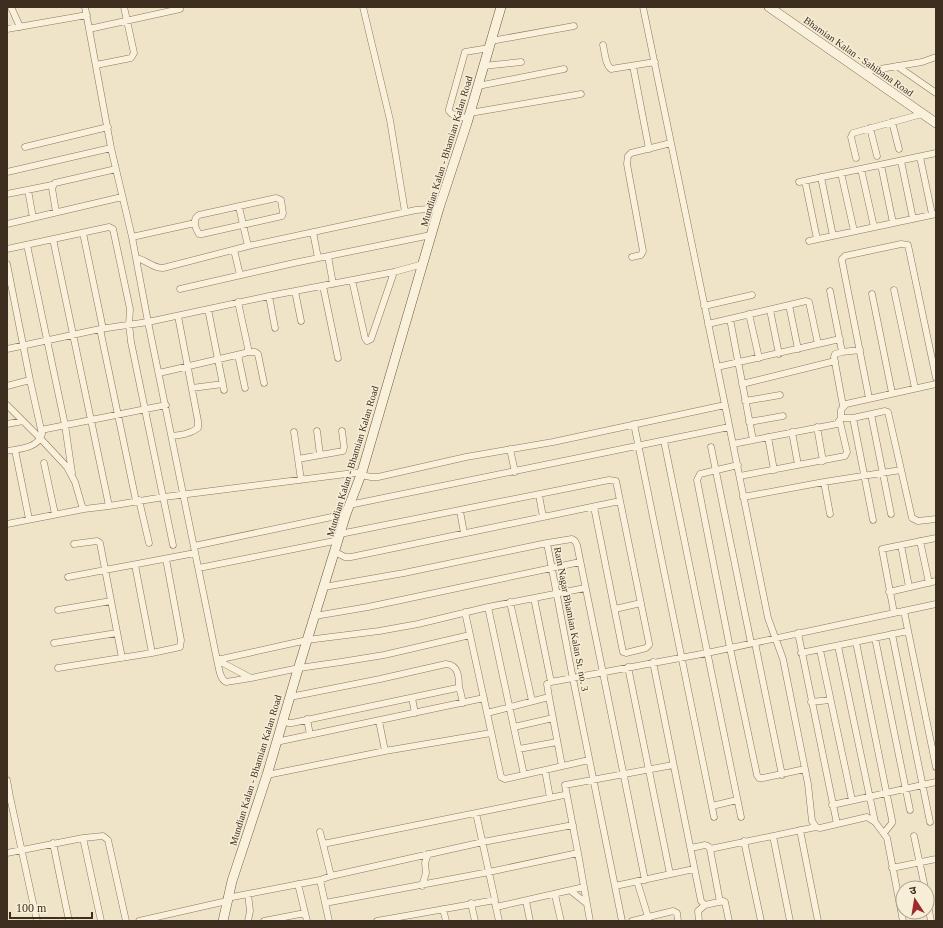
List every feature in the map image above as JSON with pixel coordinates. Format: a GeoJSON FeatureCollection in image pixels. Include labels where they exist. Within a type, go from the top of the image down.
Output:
{"type":"FeatureCollection","features":[{"type":"Feature","properties":{"kind":"street"},"geometry":{"type":"LineString","coordinates":[[11,7],[20,27]]}},
{"type":"Feature","properties":{"kind":"street"},"geometry":{"type":"LineString","coordinates":[[85,7],[111,148],[132,237],[195,553],[217,660],[223,680],[226,682],[299,668],[384,655],[470,635]]}},
{"type":"Feature","properties":{"kind":"street"},"geometry":{"type":"LineString","coordinates":[[96,65],[131,58],[133,56],[134,53],[124,7]]}},
{"type":"Feature","properties":{"kind":"street"},"geometry":{"type":"LineString","coordinates":[[364,7],[390,120],[405,212]]}},
{"type":"Feature","properties":{"kind":"street","name":"Mundian Kalan - Bhamian Kalan Road"},"geometry":{"type":"LineString","coordinates":[[223,921],[227,900],[244,843],[267,775],[348,509],[361,473],[439,208],[469,116],[501,7]]}},
{"type":"Feature","properties":{"kind":"street"},"geometry":{"type":"LineString","coordinates":[[643,7],[738,465],[743,497],[768,618],[780,647],[783,659],[808,784],[812,821],[816,827]]}},
{"type":"Feature","properties":{"kind":"street","name":"Bhamian Kalan - Sahibana Road"},"geometry":{"type":"LineString","coordinates":[[769,7],[936,123]]}},
{"type":"Feature","properties":{"kind":"street"},"geometry":{"type":"LineString","coordinates":[[89,29],[180,10]]}},
{"type":"Feature","properties":{"kind":"street"},"geometry":{"type":"LineString","coordinates":[[7,29],[87,15]]}},
{"type":"Feature","properties":{"kind":"street"},"geometry":{"type":"LineString","coordinates":[[574,26],[465,52],[449,109],[450,112],[469,116],[581,94]]}},
{"type":"Feature","properties":{"kind":"street"},"geometry":{"type":"LineString","coordinates":[[603,45],[608,67],[611,69],[655,62]]}},
{"type":"Feature","properties":{"kind":"street"},"geometry":{"type":"LineString","coordinates":[[862,72],[922,62],[936,57]]}},
{"type":"Feature","properties":{"kind":"street"},"geometry":{"type":"LineString","coordinates":[[483,66],[521,62]]}},
{"type":"Feature","properties":{"kind":"street"},"geometry":{"type":"LineString","coordinates":[[633,66],[649,149]]}},
{"type":"Feature","properties":{"kind":"street"},"geometry":{"type":"LineString","coordinates":[[898,66],[936,93]]}},
{"type":"Feature","properties":{"kind":"street"},"geometry":{"type":"LineString","coordinates":[[478,86],[564,69]]}},
{"type":"Feature","properties":{"kind":"street"},"geometry":{"type":"LineString","coordinates":[[856,158],[852,134],[922,114]]}},
{"type":"Feature","properties":{"kind":"street"},"geometry":{"type":"LineString","coordinates":[[892,122],[899,150]]}},
{"type":"Feature","properties":{"kind":"street"},"geometry":{"type":"LineString","coordinates":[[25,147],[108,127]]}},
{"type":"Feature","properties":{"kind":"street"},"geometry":{"type":"LineString","coordinates":[[870,128],[877,156]]}},
{"type":"Feature","properties":{"kind":"street"},"geometry":{"type":"LineString","coordinates":[[632,257],[641,255],[643,251],[627,159],[628,156],[631,153],[671,143]]}},
{"type":"Feature","properties":{"kind":"street"},"geometry":{"type":"LineString","coordinates":[[7,172],[111,148]]}},
{"type":"Feature","properties":{"kind":"street"},"geometry":{"type":"LineString","coordinates":[[817,239],[802,181],[936,153]]}},
{"type":"Feature","properties":{"kind":"street"},"geometry":{"type":"LineString","coordinates":[[809,240],[934,214],[920,157]]}},
{"type":"Feature","properties":{"kind":"street"},"geometry":{"type":"LineString","coordinates":[[901,160],[913,219]]}},
{"type":"Feature","properties":{"kind":"street"},"geometry":{"type":"LineString","coordinates":[[881,165],[893,223]]}},
{"type":"Feature","properties":{"kind":"street"},"geometry":{"type":"LineString","coordinates":[[7,194],[52,185],[55,183],[116,169]]}},
{"type":"Feature","properties":{"kind":"street"},"geometry":{"type":"LineString","coordinates":[[861,169],[874,227]]}},
{"type":"Feature","properties":{"kind":"street"},"geometry":{"type":"LineString","coordinates":[[841,173],[854,231]]}},
{"type":"Feature","properties":{"kind":"street"},"geometry":{"type":"LineString","coordinates":[[821,177],[833,236]]}},
{"type":"Feature","properties":{"kind":"street"},"geometry":{"type":"LineString","coordinates":[[52,185],[56,212]]}},
{"type":"Feature","properties":{"kind":"street"},"geometry":{"type":"LineString","coordinates":[[28,190],[33,218]]}},
{"type":"Feature","properties":{"kind":"street"},"geometry":{"type":"LineString","coordinates":[[7,224],[122,197]]}},
{"type":"Feature","properties":{"kind":"street"},"geometry":{"type":"LineString","coordinates":[[276,198],[281,200],[282,216],[199,234],[195,223],[196,217],[199,215],[276,198]]}},
{"type":"Feature","properties":{"kind":"street"},"geometry":{"type":"LineString","coordinates":[[239,207],[248,246]]}},
{"type":"Feature","properties":{"kind":"street"},"geometry":{"type":"LineString","coordinates":[[136,258],[141,259],[157,268],[163,268],[248,246],[424,208],[439,208]]}},
{"type":"Feature","properties":{"kind":"street"},"geometry":{"type":"LineString","coordinates":[[132,237],[195,223]]}},
{"type":"Feature","properties":{"kind":"street"},"geometry":{"type":"LineString","coordinates":[[7,249],[109,227],[113,229],[130,309],[129,324],[145,409],[173,545]]}},
{"type":"Feature","properties":{"kind":"street"},"geometry":{"type":"LineString","coordinates":[[313,232],[318,258]]}},
{"type":"Feature","properties":{"kind":"street"},"geometry":{"type":"LineString","coordinates":[[83,233],[118,415],[148,543]]}},
{"type":"Feature","properties":{"kind":"street"},"geometry":{"type":"LineString","coordinates":[[180,289],[318,258],[431,235]]}},
{"type":"Feature","properties":{"kind":"street"},"geometry":{"type":"LineString","coordinates":[[53,239],[109,506]]}},
{"type":"Feature","properties":{"kind":"street"},"geometry":{"type":"LineString","coordinates":[[869,398],[842,259],[845,256],[905,244],[908,245],[936,378]]}},
{"type":"Feature","properties":{"kind":"street"},"geometry":{"type":"LineString","coordinates":[[27,245],[46,341],[65,425],[72,474],[84,509]]}},
{"type":"Feature","properties":{"kind":"street"},"geometry":{"type":"LineString","coordinates":[[234,250],[240,275]]}},
{"type":"Feature","properties":{"kind":"street"},"geometry":{"type":"LineString","coordinates":[[328,256],[333,284]]}},
{"type":"Feature","properties":{"kind":"street"},"geometry":{"type":"LineString","coordinates":[[7,264],[30,380],[42,430],[40,438],[30,447],[7,452]]}},
{"type":"Feature","properties":{"kind":"street"},"geometry":{"type":"LineString","coordinates":[[7,349],[394,272],[423,264]]}},
{"type":"Feature","properties":{"kind":"street"},"geometry":{"type":"LineString","coordinates":[[352,280],[364,338],[367,341],[371,339],[394,272]]}},
{"type":"Feature","properties":{"kind":"street"},"geometry":{"type":"LineString","coordinates":[[323,286],[338,358]]}},
{"type":"Feature","properties":{"kind":"street"},"geometry":{"type":"LineString","coordinates":[[894,290],[915,388]]}},
{"type":"Feature","properties":{"kind":"street"},"geometry":{"type":"LineString","coordinates":[[295,291],[301,321]]}},
{"type":"Feature","properties":{"kind":"street"},"geometry":{"type":"LineString","coordinates":[[830,291],[842,352]]}},
{"type":"Feature","properties":{"kind":"street"},"geometry":{"type":"LineString","coordinates":[[872,294],[892,393]]}},
{"type":"Feature","properties":{"kind":"street"},"geometry":{"type":"LineString","coordinates":[[704,306],[752,295]]}},
{"type":"Feature","properties":{"kind":"street"},"geometry":{"type":"LineString","coordinates":[[269,296],[275,328]]}},
{"type":"Feature","properties":{"kind":"street"},"geometry":{"type":"LineString","coordinates":[[708,324],[806,301],[809,302],[818,344]]}},
{"type":"Feature","properties":{"kind":"street"},"geometry":{"type":"LineString","coordinates":[[238,302],[248,352]]}},
{"type":"Feature","properties":{"kind":"street"},"geometry":{"type":"LineString","coordinates":[[789,305],[798,349]]}},
{"type":"Feature","properties":{"kind":"street"},"geometry":{"type":"LineString","coordinates":[[192,388],[223,387],[208,309]]}},
{"type":"Feature","properties":{"kind":"street"},"geometry":{"type":"LineString","coordinates":[[770,310],[779,354]]}},
{"type":"Feature","properties":{"kind":"street"},"geometry":{"type":"LineString","coordinates":[[750,314],[759,358]]}},
{"type":"Feature","properties":{"kind":"street"},"geometry":{"type":"LineString","coordinates":[[172,436],[188,434],[198,428],[198,421],[178,316]]}},
{"type":"Feature","properties":{"kind":"street"},"geometry":{"type":"LineString","coordinates":[[730,319],[753,440]]}},
{"type":"Feature","properties":{"kind":"street"},"geometry":{"type":"LineString","coordinates":[[717,367],[840,339]]}},
{"type":"Feature","properties":{"kind":"street"},"geometry":{"type":"LineString","coordinates":[[740,476],[823,461],[842,457],[846,454],[841,420],[843,406],[835,354],[860,350]]}},
{"type":"Feature","properties":{"kind":"street"},"geometry":{"type":"LineString","coordinates":[[159,374],[248,352],[255,352],[260,358],[264,383]]}},
{"type":"Feature","properties":{"kind":"street"},"geometry":{"type":"LineString","coordinates":[[238,355],[245,388]]}},
{"type":"Feature","properties":{"kind":"street"},"geometry":{"type":"LineString","coordinates":[[742,384],[835,361]]}},
{"type":"Feature","properties":{"kind":"street"},"geometry":{"type":"LineString","coordinates":[[7,386],[30,380]]}},
{"type":"Feature","properties":{"kind":"street"},"geometry":{"type":"LineString","coordinates":[[843,406],[851,402],[936,384]]}},
{"type":"Feature","properties":{"kind":"street"},"geometry":{"type":"LineString","coordinates":[[745,401],[780,395]]}},
{"type":"Feature","properties":{"kind":"street"},"geometry":{"type":"LineString","coordinates":[[7,405],[40,438],[72,474]]}},
{"type":"Feature","properties":{"kind":"street"},"geometry":{"type":"LineString","coordinates":[[42,430],[166,405]]}},
{"type":"Feature","properties":{"kind":"street"},"geometry":{"type":"LineString","coordinates":[[7,524],[84,509],[183,494],[361,473],[371,477],[378,477],[466,457],[553,442],[725,405]]}},
{"type":"Feature","properties":{"kind":"street"},"geometry":{"type":"LineString","coordinates":[[733,444],[837,424],[841,420],[885,411],[888,412],[912,518],[918,521],[936,519]]}},
{"type":"Feature","properties":{"kind":"street"},"geometry":{"type":"LineString","coordinates":[[871,414],[891,514]]}},
{"type":"Feature","properties":{"kind":"street"},"geometry":{"type":"LineString","coordinates":[[749,422],[783,416]]}},
{"type":"Feature","properties":{"kind":"street"},"geometry":{"type":"LineString","coordinates":[[853,418],[873,520]]}},
{"type":"Feature","properties":{"kind":"street"},"geometry":{"type":"LineString","coordinates":[[7,424],[22,421]]}},
{"type":"Feature","properties":{"kind":"street"},"geometry":{"type":"LineString","coordinates":[[634,424],[714,817]]}},
{"type":"Feature","properties":{"kind":"street"},"geometry":{"type":"LineString","coordinates":[[194,546],[348,509],[729,427]]}},
{"type":"Feature","properties":{"kind":"street"},"geometry":{"type":"LineString","coordinates":[[817,427],[823,461]]}},
{"type":"Feature","properties":{"kind":"street"},"geometry":{"type":"LineString","coordinates":[[317,431],[320,455]]}},
{"type":"Feature","properties":{"kind":"street"},"geometry":{"type":"LineString","coordinates":[[298,458],[343,451],[342,431]]}},
{"type":"Feature","properties":{"kind":"street"},"geometry":{"type":"LineString","coordinates":[[294,432],[301,480]]}},
{"type":"Feature","properties":{"kind":"street"},"geometry":{"type":"LineString","coordinates":[[792,432],[798,465]]}},
{"type":"Feature","properties":{"kind":"street"},"geometry":{"type":"LineString","coordinates":[[768,437],[774,470]]}},
{"type":"Feature","properties":{"kind":"street"},"geometry":{"type":"LineString","coordinates":[[664,441],[741,816]]}},
{"type":"Feature","properties":{"kind":"street"},"geometry":{"type":"LineString","coordinates":[[711,447],[782,775]]}},
{"type":"Feature","properties":{"kind":"street"},"geometry":{"type":"LineString","coordinates":[[510,449],[515,472]]}},
{"type":"Feature","properties":{"kind":"street"},"geometry":{"type":"LineString","coordinates":[[15,450],[29,519]]}},
{"type":"Feature","properties":{"kind":"street"},"geometry":{"type":"LineString","coordinates":[[44,463],[55,514]]}},
{"type":"Feature","properties":{"kind":"street"},"geometry":{"type":"LineString","coordinates":[[738,465],[700,474],[697,480],[757,775],[761,779],[805,769]]}},
{"type":"Feature","properties":{"kind":"street"},"geometry":{"type":"LineString","coordinates":[[743,497],[901,470]]}},
{"type":"Feature","properties":{"kind":"street"},"geometry":{"type":"LineString","coordinates":[[199,568],[460,511],[613,480],[617,483],[641,604],[649,645],[646,648],[624,653],[594,507]]}},
{"type":"Feature","properties":{"kind":"street"},"geometry":{"type":"LineString","coordinates":[[824,482],[830,514]]}},
{"type":"Feature","properties":{"kind":"street"},"geometry":{"type":"LineString","coordinates":[[538,495],[543,517]]}},
{"type":"Feature","properties":{"kind":"street"},"geometry":{"type":"LineString","coordinates":[[335,552],[345,557],[351,557],[620,501]]}},
{"type":"Feature","properties":{"kind":"street"},"geometry":{"type":"LineString","coordinates":[[460,511],[464,534]]}},
{"type":"Feature","properties":{"kind":"street"},"geometry":{"type":"LineString","coordinates":[[894,613],[882,549],[936,538]]}},
{"type":"Feature","properties":{"kind":"street"},"geometry":{"type":"LineString","coordinates":[[547,543],[572,539],[577,545],[645,880]]}},
{"type":"Feature","properties":{"kind":"street"},"geometry":{"type":"LineString","coordinates":[[74,544],[99,541],[122,658]]}},
{"type":"Feature","properties":{"kind":"street"},"geometry":{"type":"LineString","coordinates":[[920,541],[929,583]]}},
{"type":"Feature","properties":{"kind":"street","name":"Ram Nagar Bhamian Kalan St. no. 3"},"geometry":{"type":"LineString","coordinates":[[324,587],[404,573],[547,543],[572,678],[622,921]]}},
{"type":"Feature","properties":{"kind":"street"},"geometry":{"type":"LineString","coordinates":[[901,545],[909,587]]}},
{"type":"Feature","properties":{"kind":"street"},"geometry":{"type":"LineString","coordinates":[[68,577],[166,560],[195,553]]}},
{"type":"Feature","properties":{"kind":"street"},"geometry":{"type":"LineString","coordinates":[[58,668],[180,647],[182,644],[166,560]]}},
{"type":"Feature","properties":{"kind":"street"},"geometry":{"type":"LineString","coordinates":[[315,616],[368,607],[580,562]]}},
{"type":"Feature","properties":{"kind":"street"},"geometry":{"type":"LineString","coordinates":[[136,565],[152,653]]}},
{"type":"Feature","properties":{"kind":"street"},"geometry":{"type":"LineString","coordinates":[[889,592],[936,582]]}},
{"type":"Feature","properties":{"kind":"street"},"geometry":{"type":"LineString","coordinates":[[217,660],[307,640],[379,631],[418,624],[510,602],[585,588]]}},
{"type":"Feature","properties":{"kind":"street"},"geometry":{"type":"LineString","coordinates":[[534,598],[551,682]]}},
{"type":"Feature","properties":{"kind":"street"},"geometry":{"type":"LineString","coordinates":[[58,610],[111,601]]}},
{"type":"Feature","properties":{"kind":"street"},"geometry":{"type":"LineString","coordinates":[[510,602],[532,701]]}},
{"type":"Feature","properties":{"kind":"street"},"geometry":{"type":"LineString","coordinates":[[615,609],[641,604]]}},
{"type":"Feature","properties":{"kind":"street"},"geometry":{"type":"LineString","coordinates":[[562,766],[547,684],[551,682],[707,653],[936,604]]}},
{"type":"Feature","properties":{"kind":"street"},"geometry":{"type":"LineString","coordinates":[[488,607],[524,775]]}},
{"type":"Feature","properties":{"kind":"street"},"geometry":{"type":"LineString","coordinates":[[904,611],[936,767]]}},
{"type":"Feature","properties":{"kind":"street"},"geometry":{"type":"LineString","coordinates":[[465,612],[501,777],[505,779],[589,760]]}},
{"type":"Feature","properties":{"kind":"street"},"geometry":{"type":"LineString","coordinates":[[801,653],[908,631]]}},
{"type":"Feature","properties":{"kind":"street"},"geometry":{"type":"LineString","coordinates":[[54,643],[117,632]]}},
{"type":"Feature","properties":{"kind":"street"},"geometry":{"type":"LineString","coordinates":[[798,633],[837,824]]}},
{"type":"Feature","properties":{"kind":"street"},"geometry":{"type":"LineString","coordinates":[[892,634],[930,822]]}},
{"type":"Feature","properties":{"kind":"street"},"geometry":{"type":"LineString","coordinates":[[875,638],[910,810]]}},
{"type":"Feature","properties":{"kind":"street"},"geometry":{"type":"LineString","coordinates":[[856,642],[892,823],[884,833]]}},
{"type":"Feature","properties":{"kind":"street"},"geometry":{"type":"LineString","coordinates":[[838,646],[875,822]]}},
{"type":"Feature","properties":{"kind":"street"},"geometry":{"type":"LineString","coordinates":[[820,650],[852,800]]}},
{"type":"Feature","properties":{"kind":"street"},"geometry":{"type":"LineString","coordinates":[[217,660],[251,678]]}},
{"type":"Feature","properties":{"kind":"street"},"geometry":{"type":"LineString","coordinates":[[654,662],[694,869],[701,901],[705,905]]}},
{"type":"Feature","properties":{"kind":"street"},"geometry":{"type":"LineString","coordinates":[[290,697],[446,664],[454,667],[457,672],[463,703]]}},
{"type":"Feature","properties":{"kind":"street"},"geometry":{"type":"LineString","coordinates":[[628,667],[670,874]]}},
{"type":"Feature","properties":{"kind":"street"},"geometry":{"type":"LineString","coordinates":[[283,720],[288,723],[459,688]]}},
{"type":"Feature","properties":{"kind":"street"},"geometry":{"type":"LineString","coordinates":[[487,713],[549,697]]}},
{"type":"Feature","properties":{"kind":"street"},"geometry":{"type":"LineString","coordinates":[[412,698],[414,713]]}},
{"type":"Feature","properties":{"kind":"street"},"geometry":{"type":"LineString","coordinates":[[276,742],[484,698]]}},
{"type":"Feature","properties":{"kind":"street"},"geometry":{"type":"LineString","coordinates":[[811,702],[830,700]]}},
{"type":"Feature","properties":{"kind":"street"},"geometry":{"type":"LineString","coordinates":[[514,727],[553,718]]}},
{"type":"Feature","properties":{"kind":"street"},"geometry":{"type":"LineString","coordinates":[[307,719],[310,735]]}},
{"type":"Feature","properties":{"kind":"street"},"geometry":{"type":"LineString","coordinates":[[379,721],[385,751]]}},
{"type":"Feature","properties":{"kind":"street"},"geometry":{"type":"LineString","coordinates":[[267,775],[385,751],[491,733]]}},
{"type":"Feature","properties":{"kind":"street"},"geometry":{"type":"LineString","coordinates":[[519,749],[558,742]]}},
{"type":"Feature","properties":{"kind":"street"},"geometry":{"type":"LineString","coordinates":[[590,921],[565,785],[673,765]]}},
{"type":"Feature","properties":{"kind":"street"},"geometry":{"type":"LineString","coordinates":[[545,770],[550,798]]}},
{"type":"Feature","properties":{"kind":"street"},"geometry":{"type":"LineString","coordinates":[[7,780],[9,797],[37,921]]}},
{"type":"Feature","properties":{"kind":"street"},"geometry":{"type":"LineString","coordinates":[[832,805],[936,782]]}},
{"type":"Feature","properties":{"kind":"street"},"geometry":{"type":"LineString","coordinates":[[323,844],[564,795],[567,796]]}},
{"type":"Feature","properties":{"kind":"street"},"geometry":{"type":"LineString","coordinates":[[712,806],[737,800]]}},
{"type":"Feature","properties":{"kind":"street"},"geometry":{"type":"LineString","coordinates":[[476,813],[499,921]]}},
{"type":"Feature","properties":{"kind":"street"},"geometry":{"type":"LineString","coordinates":[[710,849],[744,841],[867,818],[875,822],[884,833],[888,842],[903,921]]}},
{"type":"Feature","properties":{"kind":"street"},"geometry":{"type":"LineString","coordinates":[[139,921],[248,894],[320,880],[331,876],[428,854],[573,825]]}},
{"type":"Feature","properties":{"kind":"street"},"geometry":{"type":"LineString","coordinates":[[800,830],[818,921]]}},
{"type":"Feature","properties":{"kind":"street"},"geometry":{"type":"LineString","coordinates":[[320,832],[331,876]]}},
{"type":"Feature","properties":{"kind":"street"},"geometry":{"type":"LineString","coordinates":[[7,853],[53,843],[103,836],[108,840],[126,921]]}},
{"type":"Feature","properties":{"kind":"street"},"geometry":{"type":"LineString","coordinates":[[773,836],[790,921]]}},
{"type":"Feature","properties":{"kind":"street"},"geometry":{"type":"LineString","coordinates":[[914,836],[923,880]]}},
{"type":"Feature","properties":{"kind":"street"},"geometry":{"type":"LineString","coordinates":[[83,838],[102,921]]}},
{"type":"Feature","properties":{"kind":"street"},"geometry":{"type":"LineString","coordinates":[[744,841],[761,921]]}},
{"type":"Feature","properties":{"kind":"street"},"geometry":{"type":"LineString","coordinates":[[53,843],[69,921]]}},
{"type":"Feature","properties":{"kind":"street"},"geometry":{"type":"LineString","coordinates":[[691,848],[705,845],[710,849],[720,902]]}},
{"type":"Feature","properties":{"kind":"street"},"geometry":{"type":"LineString","coordinates":[[325,903],[422,886],[578,853]]}},
{"type":"Feature","properties":{"kind":"street"},"geometry":{"type":"LineString","coordinates":[[422,886],[426,873],[425,862],[428,854]]}},
{"type":"Feature","properties":{"kind":"street"},"geometry":{"type":"LineString","coordinates":[[892,868],[936,859]]}},
{"type":"Feature","properties":{"kind":"street"},"geometry":{"type":"LineString","coordinates":[[615,886],[694,869]]}},
{"type":"Feature","properties":{"kind":"street"},"geometry":{"type":"LineString","coordinates":[[320,880],[329,921]]}},
{"type":"Feature","properties":{"kind":"street"},"geometry":{"type":"LineString","coordinates":[[637,881],[649,919]]}},
{"type":"Feature","properties":{"kind":"street"},"geometry":{"type":"LineString","coordinates":[[298,884],[307,921]]}},
{"type":"Feature","properties":{"kind":"street"},"geometry":{"type":"LineString","coordinates":[[496,907],[555,895],[584,887]]}},
{"type":"Feature","properties":{"kind":"street"},"geometry":{"type":"LineString","coordinates":[[571,891],[586,903]]}},
{"type":"Feature","properties":{"kind":"street"},"geometry":{"type":"LineString","coordinates":[[248,894],[250,911],[248,921]]}},
{"type":"Feature","properties":{"kind":"street"},"geometry":{"type":"LineString","coordinates":[[555,895],[560,921]]}},
{"type":"Feature","properties":{"kind":"street"},"geometry":{"type":"LineString","coordinates":[[377,921],[396,919],[419,913],[494,900]]}},
{"type":"Feature","properties":{"kind":"street"},"geometry":{"type":"LineString","coordinates":[[526,901],[530,921]]}},
{"type":"Feature","properties":{"kind":"street"},"geometry":{"type":"LineString","coordinates":[[699,921],[698,911],[705,905],[725,902],[729,921]]}},
{"type":"Feature","properties":{"kind":"street"},"geometry":{"type":"LineString","coordinates":[[471,903],[475,921]]}},
{"type":"Feature","properties":{"kind":"street"},"geometry":{"type":"LineString","coordinates":[[443,909],[446,921]]}},
{"type":"Feature","properties":{"kind":"street"},"geometry":{"type":"LineString","coordinates":[[632,921],[649,919],[673,911],[677,913],[678,921]]}},
{"type":"Feature","properties":{"kind":"street"},"geometry":{"type":"LineString","coordinates":[[264,921],[305,913]]}},
{"type":"Feature","properties":{"kind":"street"},"geometry":{"type":"LineString","coordinates":[[419,913],[420,921]]}}]}
